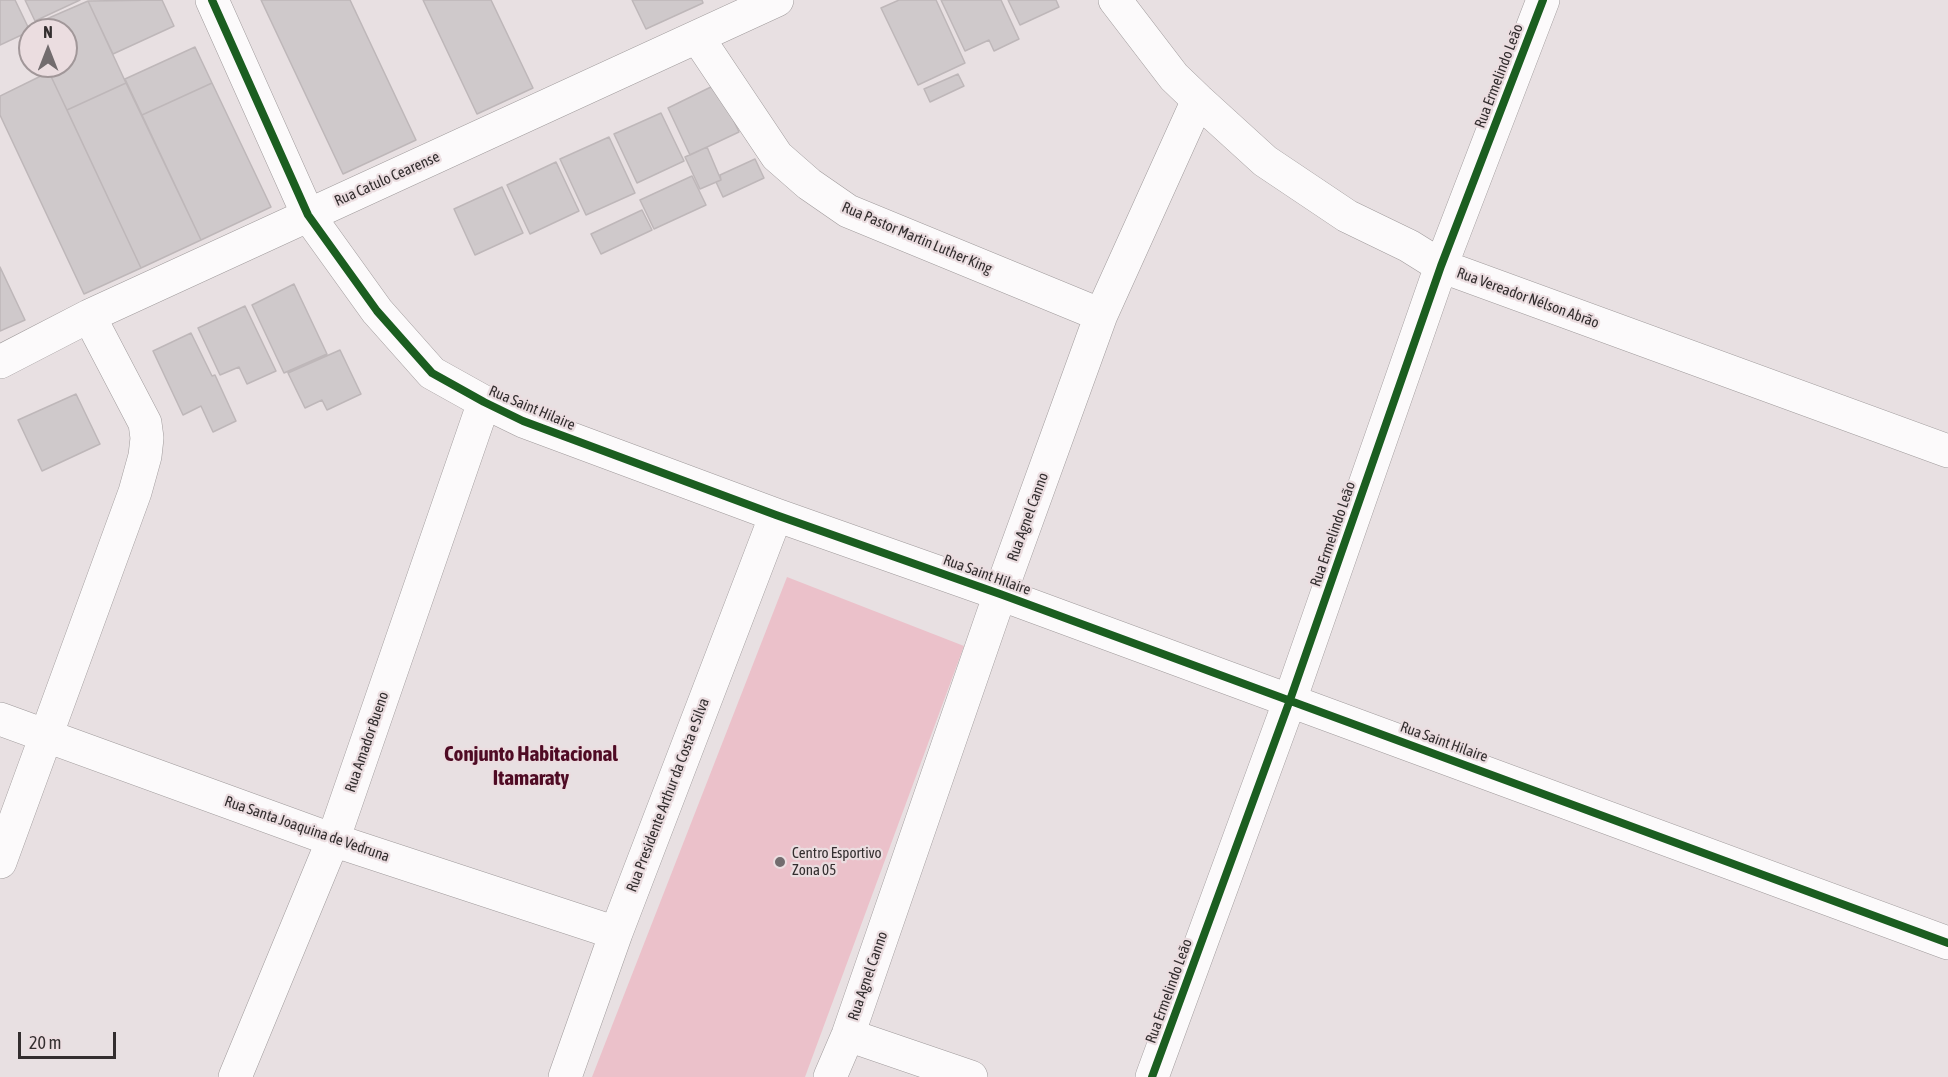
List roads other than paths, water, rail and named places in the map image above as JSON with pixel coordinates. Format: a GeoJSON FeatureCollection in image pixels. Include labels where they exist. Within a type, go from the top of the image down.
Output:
{"type":"FeatureCollection","features":[{"type":"Feature","properties":{"kind":"street","name":"Rua Saint Hilaire"},"geometry":{"type":"LineString","coordinates":[[212,0],[308,215],[377,311],[432,373],[484,402],[523,422],[1290,700],[1948,943]]}},
{"type":"Feature","properties":{"kind":"street","name":"Rua Catulo Cearense"},"geometry":{"type":"LineString","coordinates":[[0,362],[89,316],[777,0]]}},
{"type":"Feature","properties":{"kind":"street","name":"Rua Vereador Nélson Abrão"},"geometry":{"type":"LineString","coordinates":[[1115,0],[1174,77],[1198,100],[1265,161],[1347,216],[1409,246],[1441,266],[1948,451]]}},
{"type":"Feature","properties":{"kind":"street","name":"Rua Ermelindo Leão"},"geometry":{"type":"LineString","coordinates":[[1152,1077],[1290,700],[1441,266],[1543,0]]}},
{"type":"Feature","properties":{"kind":"street","name":"Rua Pastor Martin Luther King"},"geometry":{"type":"LineString","coordinates":[[698,38],[777,156],[819,191],[848,211],[1101,315]]}},
{"type":"Feature","properties":{"kind":"street","name":"Rua Agnel Canno"},"geometry":{"type":"LineString","coordinates":[[830,1077],[848,1035],[1000,594],[1101,315],[1198,100]]}},
{"type":"Feature","properties":{"kind":"street"},"geometry":{"type":"LineString","coordinates":[[0,862],[135,492],[145,456],[147,438],[145,423],[89,316]]}},
{"type":"Feature","properties":{"kind":"street","name":"Rua Amador Bueno"},"geometry":{"type":"LineString","coordinates":[[235,1077],[333,840],[484,402]]}},
{"type":"Feature","properties":{"kind":"street","name":"Rua Presidente Arthur da Costa e Silva"},"geometry":{"type":"LineString","coordinates":[[565,1077],[616,933],[776,515]]}},
{"type":"Feature","properties":{"kind":"street","name":"Rua Santa Joaquina de Vedruna"},"geometry":{"type":"LineString","coordinates":[[0,719],[333,840],[616,933]]}},
{"type":"Feature","properties":{"kind":"street"},"geometry":{"type":"LineString","coordinates":[[848,1035],[971,1077]]}},
{"type":"Feature","properties":{"kind":"place","name":"Centro Esportivo Zona 05"},"geometry":{"type":"Point","coordinates":[780,862]}},
{"type":"Feature","properties":{"kind":"district","name":"Conjunto Habitacional Itamaraty"},"geometry":{"type":"Point","coordinates":[531,766]}}]}
